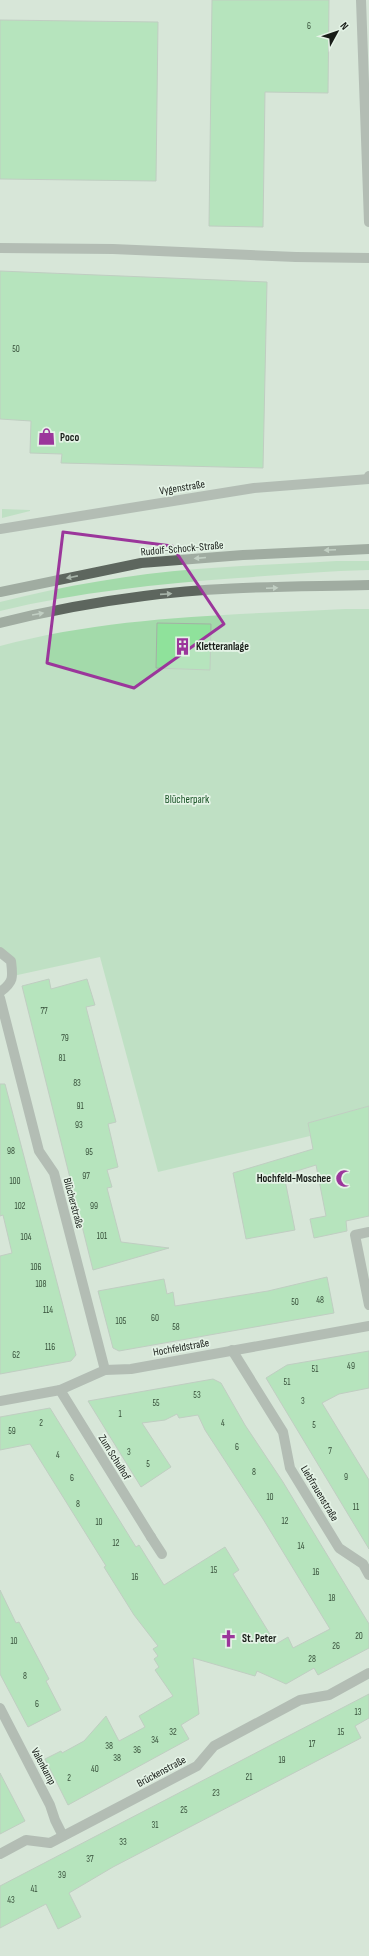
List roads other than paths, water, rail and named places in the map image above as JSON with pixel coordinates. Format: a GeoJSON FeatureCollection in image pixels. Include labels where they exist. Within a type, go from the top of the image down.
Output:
{"type":"FeatureCollection","features":[{"type":"Feature","properties":{"kind":"main road","name":"Rudolf-Schock-Straße"},"geometry":{"type":"LineString","coordinates":[[0,592],[141,563],[243,554],[369,549]]}},
{"type":"Feature","properties":{"kind":"main road"},"geometry":{"type":"LineString","coordinates":[[0,623],[29,616],[144,596],[233,589],[369,585]]}},
{"type":"Feature","properties":{"kind":"street"},"geometry":{"type":"LineString","coordinates":[[361,0],[369,222]]}},
{"type":"Feature","properties":{"kind":"street"},"geometry":{"type":"LineString","coordinates":[[0,248],[113,249],[296,257],[369,258]]}},
{"type":"Feature","properties":{"kind":"street","name":"Vygenstraße"},"geometry":{"type":"LineString","coordinates":[[0,529],[254,488],[369,479]]}},
{"type":"Feature","properties":{"kind":"street"},"geometry":{"type":"LineString","coordinates":[[0,952],[11,961],[13,976],[8,986],[0,992]]}},
{"type":"Feature","properties":{"kind":"street","name":"Blücherstraße"},"geometry":{"type":"LineString","coordinates":[[0,998],[39,1151],[54,1174],[105,1370]]}},
{"type":"Feature","properties":{"kind":"street"},"geometry":{"type":"LineString","coordinates":[[369,1232],[355,1235],[369,1305]]}},
{"type":"Feature","properties":{"kind":"street","name":"Hochfeldstraße"},"geometry":{"type":"LineString","coordinates":[[0,1401],[60,1390],[105,1370],[131,1369],[369,1326]]}},
{"type":"Feature","properties":{"kind":"street","name":"Liebfrauenstraße"},"geometry":{"type":"LineString","coordinates":[[232,1350],[283,1432],[290,1468],[339,1548],[362,1564],[369,1575]]}},
{"type":"Feature","properties":{"kind":"street","name":"Zum Schulhof"},"geometry":{"type":"LineString","coordinates":[[60,1390],[162,1554]]}},
{"type":"Feature","properties":{"kind":"street","name":"Brückenstraße"},"geometry":{"type":"LineString","coordinates":[[0,1854],[26,1840],[50,1843],[197,1766],[214,1746],[300,1700],[328,1695],[369,1673]]}},
{"type":"Feature","properties":{"kind":"street","name":"Valenkamp"},"geometry":{"type":"LineString","coordinates":[[0,1708],[50,1804],[55,1820],[64,1836]]}},
{"type":"Feature","properties":{"kind":"place","name":"Poco"},"geometry":{"type":"Point","coordinates":[47,437]}},
{"type":"Feature","properties":{"kind":"place","name":"Kletteranlage"},"geometry":{"type":"Point","coordinates":[183,646]}},
{"type":"Feature","properties":{"kind":"place","name":"Hochfeld-Moschee"},"geometry":{"type":"Point","coordinates":[344,1178]}},
{"type":"Feature","properties":{"kind":"place","name":"St. Peter"},"geometry":{"type":"Point","coordinates":[229,1638]}},
{"type":"Feature","properties":{"kind":"park label","name":"Blücherpark"},"geometry":{"type":"Point","coordinates":[187,799]}}]}
